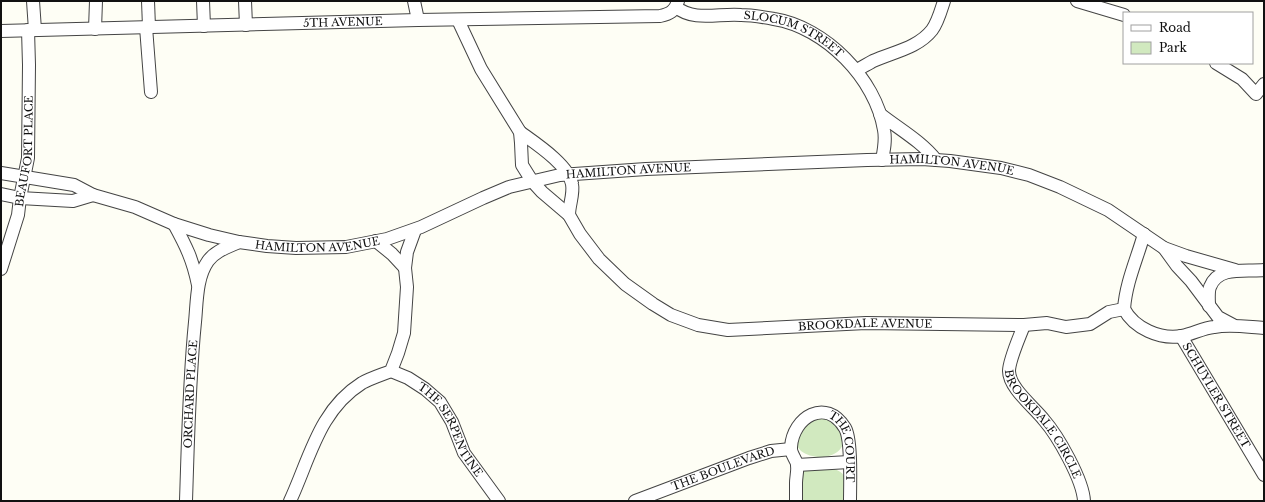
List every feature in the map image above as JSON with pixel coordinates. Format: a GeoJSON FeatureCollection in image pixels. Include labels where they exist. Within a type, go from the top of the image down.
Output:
{"type":"FeatureCollection","features":[{"type":"Feature","properties":{"kind":"street","name":"BEAUFORT PLACE"},"geometry":{"type":"LineString","coordinates":[[1,269],[18,215],[28,158],[33,1]]}},
{"type":"Feature","properties":{"kind":"street"},"geometry":{"type":"LineString","coordinates":[[94,29],[96,1]]}},
{"type":"Feature","properties":{"kind":"street"},"geometry":{"type":"LineString","coordinates":[[148,1],[151,92]]}},
{"type":"Feature","properties":{"kind":"street"},"geometry":{"type":"LineString","coordinates":[[203,1],[204,26]]}},
{"type":"Feature","properties":{"kind":"street"},"geometry":{"type":"LineString","coordinates":[[245,1],[246,25]]}},
{"type":"Feature","properties":{"kind":"street"},"geometry":{"type":"LineString","coordinates":[[414,1],[418,20]]}},
{"type":"Feature","properties":{"kind":"street"},"geometry":{"type":"LineString","coordinates":[[857,70],[874,61],[905,49],[921,40],[932,30],[937,22],[944,1]]}},
{"type":"Feature","properties":{"kind":"street"},"geometry":{"type":"LineString","coordinates":[[1077,1],[1123,15]]}},
{"type":"Feature","properties":{"kind":"street","name":"5TH AVENUE"},"geometry":{"type":"LineString","coordinates":[[1,31],[418,20],[660,16],[669,14],[677,4]]}},
{"type":"Feature","properties":{"kind":"street","name":"SLOCUM STREET"},"geometry":{"type":"LineString","coordinates":[[677,4],[682,12],[692,16],[740,14],[786,21],[812,33],[828,44],[857,70],[871,93],[880,114],[884,130],[882,160]]}},
{"type":"Feature","properties":{"kind":"street","name":"BROOKDALE AVENUE"},"geometry":{"type":"LineString","coordinates":[[458,20],[481,69],[520,132],[555,159],[569,174]]}},
{"type":"Feature","properties":{"kind":"street"},"geometry":{"type":"LineString","coordinates":[[1218,64],[1242,79],[1256,94],[1264,84]]}},
{"type":"Feature","properties":{"kind":"street","name":"SLOCUM STREET"},"geometry":{"type":"LineString","coordinates":[[880,114],[919,142],[936,160]]}},
{"type":"Feature","properties":{"kind":"street","name":"BROOKDALE AVENUE"},"geometry":{"type":"LineString","coordinates":[[520,132],[522,143],[522,165],[532,181],[542,192],[569,215],[580,234],[599,259],[625,284],[653,304],[672,315],[698,325],[728,330],[866,323],[1024,325],[1047,323],[1066,327],[1090,324],[1109,312],[1124,309]]}},
{"type":"Feature","properties":{"kind":"street","name":"HAMILTON AVENUE"},"geometry":{"type":"LineString","coordinates":[[1,173],[74,185],[93,196],[135,207],[174,224],[209,235],[239,242],[296,248],[346,247],[400,235],[415,230],[508,187],[569,174],[646,169],[882,160],[936,160],[974,164],[1029,175],[1060,187],[1108,210],[1164,248],[1235,270]]}},
{"type":"Feature","properties":{"kind":"street"},"geometry":{"type":"LineString","coordinates":[[569,174],[572,184],[572,192],[569,204],[569,215]]}},
{"type":"Feature","properties":{"kind":"street","name":"HAMILTON AVENUE"},"geometry":{"type":"LineString","coordinates":[[1,194],[20,198],[73,201],[93,196]]}},
{"type":"Feature","properties":{"kind":"street","name":"ORCHARD PLACE"},"geometry":{"type":"LineString","coordinates":[[174,224],[187,248],[194,266],[198,288]]}},
{"type":"Feature","properties":{"kind":"street"},"geometry":{"type":"LineString","coordinates":[[290,501],[323,424],[338,402],[364,382],[391,371],[404,333],[407,287],[405,268],[407,252],[415,230]]}},
{"type":"Feature","properties":{"kind":"street"},"geometry":{"type":"LineString","coordinates":[[1144,234],[1125,293],[1124,309],[1128,316],[1138,325],[1154,334],[1181,336],[1215,326],[1264,328]]}},
{"type":"Feature","properties":{"kind":"street"},"geometry":{"type":"LineString","coordinates":[[376,241],[392,254],[405,268]]}},
{"type":"Feature","properties":{"kind":"street","name":"ORCHARD PLACE"},"geometry":{"type":"LineString","coordinates":[[186,501],[192,356],[198,288],[208,260],[219,251],[239,242]]}},
{"type":"Feature","properties":{"kind":"street","name":"HAMILTON AVENUE"},"geometry":{"type":"LineString","coordinates":[[1164,248],[1218,317],[1236,326]]}},
{"type":"Feature","properties":{"kind":"street"},"geometry":{"type":"LineString","coordinates":[[1209,306],[1209,288],[1214,280],[1222,274],[1235,270],[1264,270]]}},
{"type":"Feature","properties":{"kind":"street","name":"BROOKDALE CIRCLE"},"geometry":{"type":"LineString","coordinates":[[1024,325],[1010,364],[1009,372],[1011,379],[1022,396],[1044,420],[1056,437],[1067,456],[1082,490],[1084,501]]}},
{"type":"Feature","properties":{"kind":"street","name":"SCHUYLER STREET"},"geometry":{"type":"LineString","coordinates":[[1181,336],[1264,475]]}},
{"type":"Feature","properties":{"kind":"street","name":"THE SERPENTINE"},"geometry":{"type":"LineString","coordinates":[[391,371],[408,378],[425,389],[440,402],[452,422],[464,453],[499,501]]}},
{"type":"Feature","properties":{"kind":"street","name":"THE COURT"},"geometry":{"type":"LineString","coordinates":[[790,448],[794,434],[804,418],[814,413],[824,412],[836,418],[845,428],[849,442],[850,501]]}},
{"type":"Feature","properties":{"kind":"street"},"geometry":{"type":"LineString","coordinates":[[790,448],[798,465],[796,501]]}},
{"type":"Feature","properties":{"kind":"street","name":"THE BOULEVARD"},"geometry":{"type":"LineString","coordinates":[[635,501],[749,458],[770,451],[790,448]]}},
{"type":"Feature","properties":{"kind":"street"},"geometry":{"type":"LineString","coordinates":[[798,465],[849,462]]}},
{"type":"Feature","properties":{"kind":"green space"},"geometry":{"type":"Polygon","coordinates":[[[815,418],[830,419],[842,432],[844,440],[843,444],[841,448],[833,455],[822,457],[810,456],[801,451],[795,443],[804,426],[815,418]]]}},
{"type":"Feature","properties":{"kind":"green space"},"geometry":{"type":"Polygon","coordinates":[[[828,468],[839,471],[843,474],[846,481],[846,501],[800,501],[801,473],[805,469],[828,468]]]}}]}
